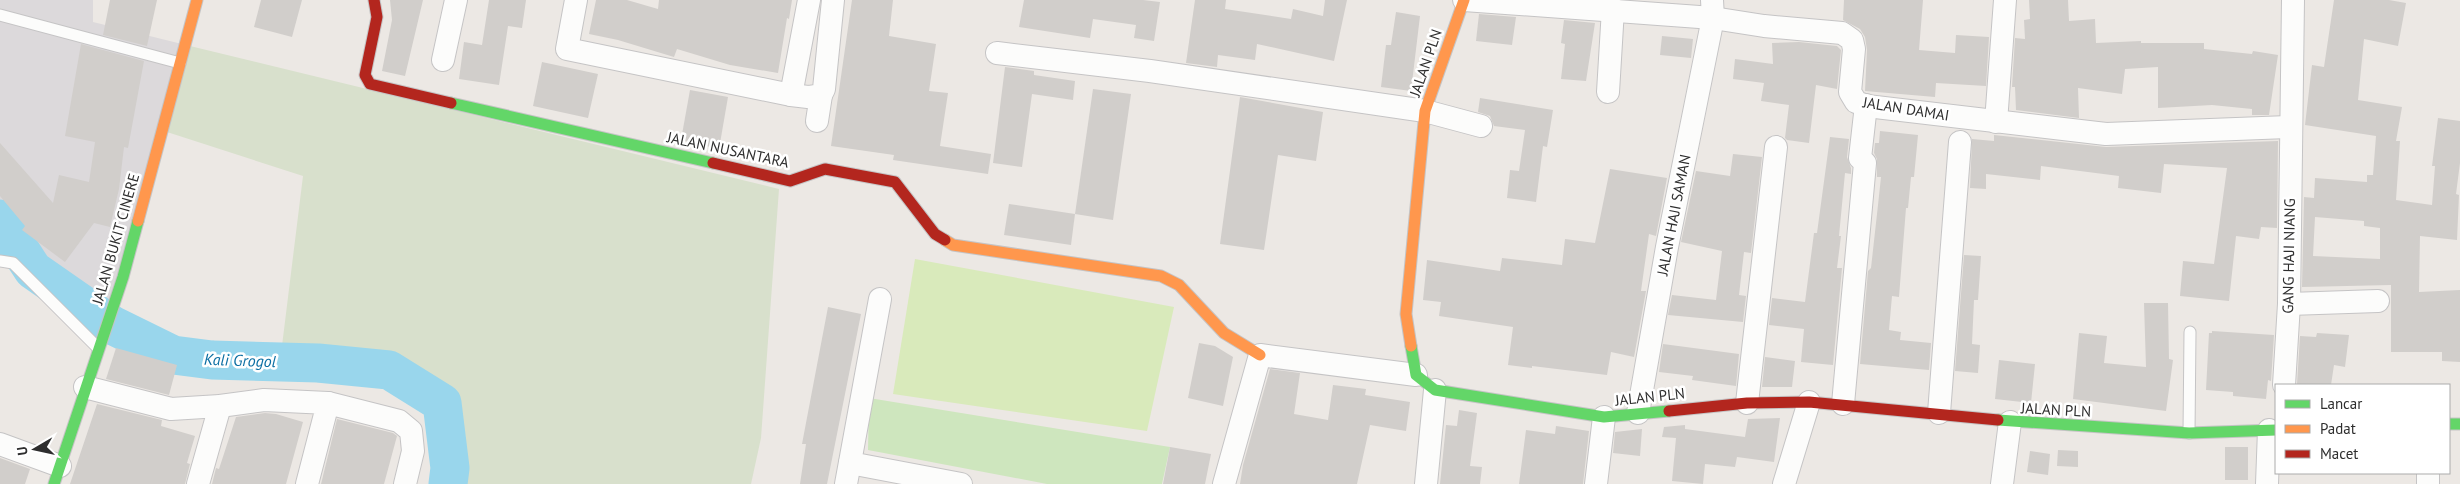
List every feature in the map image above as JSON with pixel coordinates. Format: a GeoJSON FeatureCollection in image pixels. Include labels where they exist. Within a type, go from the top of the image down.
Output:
{"type":"FeatureCollection","features":[{"type":"Feature","properties":{"kind":"street","name":"JALAN BUKIT CINERE"},"geometry":{"type":"LineString","coordinates":[[57,475],[123,277],[197,0]]}},
{"type":"Feature","properties":{"kind":"street","name":"JALAN NUSANTARA"},"geometry":{"type":"LineString","coordinates":[[374,0],[377,17],[365,76],[370,84],[790,181],[825,168],[896,182],[935,234],[953,245],[1161,276],[1179,285],[1224,333],[1260,355]]}},
{"type":"Feature","properties":{"kind":"street"},"geometry":{"type":"LineString","coordinates":[[443,60],[456,0]]}},
{"type":"Feature","properties":{"kind":"street"},"geometry":{"type":"LineString","coordinates":[[576,0],[567,49],[791,95],[808,97],[821,95]]}},
{"type":"Feature","properties":{"kind":"street"},"geometry":{"type":"LineString","coordinates":[[791,95],[809,0]]}},
{"type":"Feature","properties":{"kind":"street"},"geometry":{"type":"LineString","coordinates":[[817,121],[821,95],[824,89],[833,0]]}},
{"type":"Feature","properties":{"kind":"street","name":"JALAN DAMAI"},"geometry":{"type":"LineString","coordinates":[[1464,0],[1613,10],[1713,9],[1764,26],[1842,33],[1852,40],[1854,49],[1850,92],[1856,102],[1866,105],[2106,134],[2290,127]]}},
{"type":"Feature","properties":{"kind":"street","name":"JALAN PLN"},"geometry":{"type":"LineString","coordinates":[[1464,0],[1425,111],[1406,314],[1416,375],[1435,390],[1604,417],[1747,403],[1809,402],[1939,413],[2010,422],[2189,433],[2273,430]]}},
{"type":"Feature","properties":{"kind":"street"},"geometry":{"type":"LineString","coordinates":[[1996,122],[2005,0]]}},
{"type":"Feature","properties":{"kind":"street","name":"GANG HAJI NIANG"},"geometry":{"type":"LineString","coordinates":[[2284,384],[2289,304],[2293,0]]}},
{"type":"Feature","properties":{"kind":"street","name":"JALAN HAJI SAMAN"},"geometry":{"type":"LineString","coordinates":[[1638,413],[1666,247],[1713,9]]}},
{"type":"Feature","properties":{"kind":"street"},"geometry":{"type":"LineString","coordinates":[[1608,92],[1613,10]]}},
{"type":"Feature","properties":{"kind":"street"},"geometry":{"type":"LineString","coordinates":[[997,53],[1150,71],[1425,111],[1481,126]]}},
{"type":"Feature","properties":{"kind":"street"},"geometry":{"type":"LineString","coordinates":[[1843,404],[1865,164],[1860,158],[1866,105]]}},
{"type":"Feature","properties":{"kind":"street"},"geometry":{"type":"LineString","coordinates":[[1939,413],[1960,142]]}},
{"type":"Feature","properties":{"kind":"street"},"geometry":{"type":"LineString","coordinates":[[1747,403],[1776,147]]}},
{"type":"Feature","properties":{"kind":"street"},"geometry":{"type":"LineString","coordinates":[[880,299],[848,474],[960,484]]}},
{"type":"Feature","properties":{"kind":"street"},"geometry":{"type":"LineString","coordinates":[[2289,304],[2378,301]]}},
{"type":"Feature","properties":{"kind":"street"},"geometry":{"type":"LineString","coordinates":[[1224,484],[1260,355],[1416,375]]}},
{"type":"Feature","properties":{"kind":"street"},"geometry":{"type":"LineString","coordinates":[[85,387],[171,409],[220,406],[264,400],[328,403],[399,421],[411,431],[413,451],[405,484]]}},
{"type":"Feature","properties":{"kind":"street"},"geometry":{"type":"LineString","coordinates":[[1426,484],[1435,390]]}},
{"type":"Feature","properties":{"kind":"street"},"geometry":{"type":"LineString","coordinates":[[1784,484],[1809,402]]}},
{"type":"Feature","properties":{"kind":"street"},"geometry":{"type":"LineString","coordinates":[[307,484],[328,403]]}},
{"type":"Feature","properties":{"kind":"street"},"geometry":{"type":"LineString","coordinates":[[198,484],[220,406]]}},
{"type":"Feature","properties":{"kind":"street"},"geometry":{"type":"LineString","coordinates":[[1596,484],[1604,417]]}},
{"type":"Feature","properties":{"kind":"street"},"geometry":{"type":"LineString","coordinates":[[2002,484],[2010,422]]}},
{"type":"Feature","properties":{"kind":"street"},"geometry":{"type":"LineString","coordinates":[[2267,484],[2273,430]]}},
{"type":"Feature","properties":{"kind":"street"},"geometry":{"type":"LineString","coordinates":[[0,444],[57,475]]}},
{"type":"Feature","properties":{"kind":"lane"},"geometry":{"type":"LineString","coordinates":[[0,15],[180,63]]}},
{"type":"Feature","properties":{"kind":"lane"},"geometry":{"type":"LineString","coordinates":[[0,261],[13,263],[98,348]]}},
{"type":"Feature","properties":{"kind":"lane"},"geometry":{"type":"LineString","coordinates":[[2189,433],[2190,332]]}},
{"type":"Feature","properties":{"kind":"shaded area"},"geometry":{"type":"Polygon","coordinates":[[[0,0],[93,0],[93,22],[190,46],[106,310],[55,296],[0,247],[0,0]]]}},
{"type":"Feature","properties":{"kind":"green space"},"geometry":{"type":"Polygon","coordinates":[[[190,46],[779,189],[761,438],[751,484],[448,484],[450,467],[441,403],[389,370],[318,363],[280,362],[303,176],[167,132],[190,46]]]}},
{"type":"Feature","properties":{"kind":"green space"},"geometry":{"type":"Polygon","coordinates":[[[915,259],[1174,307],[1147,431],[893,394],[915,259]]]}},
{"type":"Feature","properties":{"kind":"green space"},"geometry":{"type":"Polygon","coordinates":[[[869,398],[1170,447],[1162,484],[1047,484],[868,450],[869,398]]]}},
{"type":"Feature","properties":{"kind":"building"},"geometry":{"type":"Polygon","coordinates":[[[110,0],[157,0],[147,46],[103,35],[110,0]]]}},
{"type":"Feature","properties":{"kind":"building"},"geometry":{"type":"Polygon","coordinates":[[[261,0],[302,0],[292,37],[254,27],[261,0]]]}},
{"type":"Feature","properties":{"kind":"building"},"geometry":{"type":"Polygon","coordinates":[[[390,0],[423,0],[405,76],[382,71],[392,20],[390,0]]]}},
{"type":"Feature","properties":{"kind":"building"},"geometry":{"type":"Polygon","coordinates":[[[489,0],[526,0],[522,28],[508,26],[499,85],[459,79],[464,42],[482,45],[489,0]]]}},
{"type":"Feature","properties":{"kind":"building"},"geometry":{"type":"Polygon","coordinates":[[[596,0],[627,0],[658,9],[659,0],[792,0],[789,19],[787,18],[778,73],[730,65],[677,49],[674,57],[618,40],[589,34],[596,0]]]}},
{"type":"Feature","properties":{"kind":"building"},"geometry":{"type":"Polygon","coordinates":[[[852,0],[893,0],[889,36],[936,44],[929,91],[948,93],[940,146],[991,154],[988,174],[893,160],[894,155],[831,146],[852,0]]]}},
{"type":"Feature","properties":{"kind":"building"},"geometry":{"type":"Polygon","coordinates":[[[1024,0],[1143,0],[1160,2],[1154,41],[1134,38],[1136,25],[1093,19],[1090,38],[1019,27],[1024,0]]]}},
{"type":"Feature","properties":{"kind":"building"},"geometry":{"type":"Polygon","coordinates":[[[1195,0],[1226,0],[1225,9],[1291,19],[1293,9],[1323,16],[1325,0],[1347,0],[1334,61],[1257,44],[1255,60],[1218,55],[1217,67],[1186,63],[1195,0]]]}},
{"type":"Feature","properties":{"kind":"building"},"geometry":{"type":"Polygon","coordinates":[[[1844,0],[1923,0],[1919,50],[1955,53],[1956,35],[1989,37],[1986,86],[1936,83],[1935,97],[1865,91],[1867,50],[1865,37],[1860,29],[1843,20],[1844,0]]]}},
{"type":"Feature","properties":{"kind":"building"},"geometry":{"type":"Polygon","coordinates":[[[2029,0],[2068,0],[2069,21],[2095,19],[2096,43],[2141,41],[2141,43],[2204,43],[2204,49],[2252,54],[2253,51],[2278,55],[2269,115],[2252,115],[2252,109],[2212,105],[2158,108],[2158,67],[2125,69],[2122,94],[2078,88],[2079,118],[2016,110],[2015,87],[2012,87],[2015,38],[2025,39],[2024,20],[2030,19],[2029,0]]]}},
{"type":"Feature","properties":{"kind":"building"},"geometry":{"type":"Polygon","coordinates":[[[2334,0],[2389,0],[2406,3],[2398,46],[2364,39],[2358,100],[2402,107],[2396,141],[2400,141],[2396,200],[2432,205],[2435,166],[2432,166],[2438,118],[2460,121],[2460,163],[2456,194],[2459,195],[2457,240],[2420,236],[2419,292],[2460,290],[2460,362],[2442,361],[2442,352],[2391,352],[2391,285],[2302,287],[2304,197],[2314,198],[2315,178],[2367,182],[2367,175],[2373,175],[2376,136],[2305,125],[2312,65],[2324,67],[2334,0]],[[2315,217],[2313,256],[2380,259],[2380,228],[2364,226],[2364,221],[2315,217]]]}},
{"type":"Feature","properties":{"kind":"building"},"geometry":{"type":"Polygon","coordinates":[[[1396,12],[1420,16],[1411,91],[1381,87],[1386,45],[1391,45],[1396,12]]]}},
{"type":"Feature","properties":{"kind":"building"},"geometry":{"type":"Polygon","coordinates":[[[1479,14],[1516,17],[1512,45],[1476,41],[1479,14]]]}},
{"type":"Feature","properties":{"kind":"building"},"geometry":{"type":"Polygon","coordinates":[[[1564,20],[1595,23],[1586,81],[1561,79],[1565,44],[1561,43],[1564,20]]]}},
{"type":"Feature","properties":{"kind":"building"},"geometry":{"type":"Polygon","coordinates":[[[1662,36],[1693,39],[1691,58],[1660,55],[1662,36]]]}},
{"type":"Feature","properties":{"kind":"building"},"geometry":{"type":"Polygon","coordinates":[[[1799,42],[1837,46],[1841,50],[1837,89],[1816,85],[1809,143],[1787,140],[1785,138],[1789,105],[1761,101],[1764,83],[1733,79],[1735,59],[1773,64],[1772,43],[1799,42]]]}},
{"type":"Feature","properties":{"kind":"building"},"geometry":{"type":"Polygon","coordinates":[[[81,44],[144,61],[128,148],[124,147],[119,189],[110,227],[94,223],[65,262],[22,230],[25,226],[0,196],[0,143],[53,203],[59,175],[89,182],[95,142],[65,136],[81,44]]]}},
{"type":"Feature","properties":{"kind":"building"},"geometry":{"type":"Polygon","coordinates":[[[542,62],[598,74],[588,118],[533,106],[542,62]]]}},
{"type":"Feature","properties":{"kind":"building"},"geometry":{"type":"Polygon","coordinates":[[[1005,67],[1034,71],[1034,75],[1075,81],[1073,100],[1032,94],[1022,167],[993,163],[1005,67]]]}},
{"type":"Feature","properties":{"kind":"building"},"geometry":{"type":"Polygon","coordinates":[[[1093,89],[1131,94],[1113,220],[1075,214],[1093,89]]]}},
{"type":"Feature","properties":{"kind":"building"},"geometry":{"type":"Polygon","coordinates":[[[690,90],[728,97],[719,149],[681,140],[690,90]]]}},
{"type":"Feature","properties":{"kind":"building"},"geometry":{"type":"Polygon","coordinates":[[[1240,97],[1323,112],[1316,161],[1278,155],[1264,250],[1220,244],[1240,97]]]}},
{"type":"Feature","properties":{"kind":"building"},"geometry":{"type":"Polygon","coordinates":[[[1480,98],[1553,110],[1547,147],[1543,146],[1536,202],[1507,198],[1510,170],[1519,171],[1525,130],[1494,126],[1490,116],[1478,112],[1480,98]]]}},
{"type":"Feature","properties":{"kind":"building"},"geometry":{"type":"Polygon","coordinates":[[[1880,131],[1918,135],[1914,177],[1911,177],[1908,208],[1906,208],[1899,297],[1892,296],[1889,330],[1901,332],[1900,340],[1931,343],[1929,370],[1860,364],[1868,271],[1871,268],[1881,177],[1877,177],[1877,159],[1874,153],[1875,143],[1879,143],[1880,131]]]}},
{"type":"Feature","properties":{"kind":"building"},"geometry":{"type":"Polygon","coordinates":[[[1994,135],[2106,147],[2278,141],[2277,228],[2261,227],[2259,239],[2236,236],[2229,301],[2180,296],[2183,261],[2214,264],[2227,168],[2164,164],[2161,193],[2118,188],[2119,176],[2041,166],[2040,180],[1986,174],[1986,189],[1970,188],[1972,139],[1994,141],[1994,135]]]}},
{"type":"Feature","properties":{"kind":"building"},"geometry":{"type":"Polygon","coordinates":[[[1830,137],[1849,139],[1847,157],[1851,168],[1851,174],[1845,173],[1839,236],[1841,236],[1837,268],[1842,268],[1833,365],[1801,362],[1804,329],[1769,325],[1772,298],[1805,302],[1814,233],[1817,233],[1830,137]]]}},
{"type":"Feature","properties":{"kind":"building"},"geometry":{"type":"Polygon","coordinates":[[[1733,154],[1762,157],[1751,253],[1744,252],[1739,295],[1746,296],[1743,322],[1668,315],[1672,295],[1716,300],[1722,251],[1681,242],[1696,171],[1730,176],[1733,154]]]}},
{"type":"Feature","properties":{"kind":"building"},"geometry":{"type":"Polygon","coordinates":[[[1610,169],[1667,178],[1656,236],[1649,234],[1641,291],[1646,291],[1634,357],[1611,352],[1607,375],[1508,365],[1513,327],[1439,316],[1441,302],[1423,300],[1427,260],[1500,271],[1502,258],[1562,265],[1565,239],[1595,243],[1610,169]]]}},
{"type":"Feature","properties":{"kind":"building"},"geometry":{"type":"Polygon","coordinates":[[[1009,204],[1075,214],[1071,245],[1004,235],[1009,204]]]}},
{"type":"Feature","properties":{"kind":"building"},"geometry":{"type":"Polygon","coordinates":[[[1964,255],[1981,256],[1978,300],[1974,300],[1972,344],[1980,345],[1978,373],[1955,371],[1964,255]]]}},
{"type":"Feature","properties":{"kind":"building"},"geometry":{"type":"Polygon","coordinates":[[[2144,303],[2168,303],[2169,359],[2173,360],[2166,411],[2073,399],[2079,333],[2107,336],[2104,363],[2146,367],[2144,303]]]}},
{"type":"Feature","properties":{"kind":"building"},"geometry":{"type":"Polygon","coordinates":[[[828,307],[861,314],[827,484],[800,484],[806,444],[802,444],[828,307]]]}},
{"type":"Feature","properties":{"kind":"building"},"geometry":{"type":"Polygon","coordinates":[[[2212,331],[2274,335],[2271,381],[2268,380],[2266,399],[2233,396],[2233,392],[2206,390],[2209,333],[2212,333],[2212,331]]]}},
{"type":"Feature","properties":{"kind":"building"},"geometry":{"type":"Polygon","coordinates":[[[2317,333],[2349,335],[2345,367],[2334,365],[2331,384],[2297,384],[2300,336],[2316,337],[2317,333]]]}},
{"type":"Feature","properties":{"kind":"building"},"geometry":{"type":"Polygon","coordinates":[[[1199,343],[1215,346],[1233,357],[1223,406],[1188,398],[1199,343]]]}},
{"type":"Feature","properties":{"kind":"building"},"geometry":{"type":"Polygon","coordinates":[[[1663,344],[1739,354],[1736,386],[1692,380],[1693,376],[1659,372],[1663,344]]]}},
{"type":"Feature","properties":{"kind":"building"},"geometry":{"type":"Polygon","coordinates":[[[116,348],[177,365],[169,395],[106,379],[116,348]]]}},
{"type":"Feature","properties":{"kind":"building"},"geometry":{"type":"Polygon","coordinates":[[[1765,357],[1795,361],[1792,387],[1762,387],[1765,357]]]}},
{"type":"Feature","properties":{"kind":"building"},"geometry":{"type":"Polygon","coordinates":[[[1999,360],[2035,364],[2031,403],[1995,399],[1999,360]]]}},
{"type":"Feature","properties":{"kind":"building"},"geometry":{"type":"Polygon","coordinates":[[[1270,369],[1300,373],[1294,414],[1328,420],[1333,385],[1366,389],[1365,395],[1410,402],[1406,431],[1370,425],[1357,484],[1240,484],[1243,465],[1270,369]]]}},
{"type":"Feature","properties":{"kind":"building"},"geometry":{"type":"Polygon","coordinates":[[[97,404],[162,420],[161,426],[195,436],[187,463],[190,464],[185,484],[70,484],[97,404]]]}},
{"type":"Feature","properties":{"kind":"building"},"geometry":{"type":"Polygon","coordinates":[[[1459,410],[1477,413],[1470,466],[1482,467],[1480,484],[1440,484],[1446,425],[1457,426],[1459,410]]]}},
{"type":"Feature","properties":{"kind":"building"},"geometry":{"type":"Polygon","coordinates":[[[265,413],[276,414],[303,422],[286,484],[212,484],[216,468],[219,469],[236,417],[265,413]]]}},
{"type":"Feature","properties":{"kind":"building"},"geometry":{"type":"Polygon","coordinates":[[[1780,418],[1774,462],[1737,457],[1735,467],[1705,464],[1703,484],[1672,481],[1676,438],[1662,437],[1664,427],[1685,425],[1685,429],[1745,437],[1748,419],[1780,418]]]}},
{"type":"Feature","properties":{"kind":"building"},"geometry":{"type":"Polygon","coordinates":[[[337,419],[393,433],[397,436],[384,484],[321,484],[337,419]]]}},
{"type":"Feature","properties":{"kind":"building"},"geometry":{"type":"Polygon","coordinates":[[[1556,426],[1589,431],[1583,484],[1519,484],[1526,430],[1555,434],[1556,426]]]}},
{"type":"Feature","properties":{"kind":"building"},"geometry":{"type":"Polygon","coordinates":[[[1642,429],[1640,456],[1613,453],[1615,432],[1642,429]]]}},
{"type":"Feature","properties":{"kind":"building"},"geometry":{"type":"Polygon","coordinates":[[[1170,447],[1211,454],[1205,484],[1163,484],[1170,447]]]}},
{"type":"Feature","properties":{"kind":"building"},"geometry":{"type":"Polygon","coordinates":[[[2225,447],[2248,447],[2248,480],[2225,480],[2225,447]]]}},
{"type":"Feature","properties":{"kind":"building"},"geometry":{"type":"Polygon","coordinates":[[[2058,450],[2078,451],[2078,467],[2057,466],[2058,450]]]}},
{"type":"Feature","properties":{"kind":"building"},"geometry":{"type":"Polygon","coordinates":[[[2030,451],[2050,454],[2048,475],[2027,472],[2030,451]]]}},
{"type":"Feature","properties":{"kind":"building"},"geometry":{"type":"Polygon","coordinates":[[[0,458],[30,469],[25,484],[0,484],[0,458]]]}},
{"type":"Feature","properties":{"kind":"waterway","name":"Kali Grogol"},"geometry":{"type":"LineString","coordinates":[[0,219],[33,270],[112,325],[173,355],[212,360],[318,363],[389,370],[442,403],[450,468],[448,484]]}},
{"type":"Feature","properties":{"kind":"traffic: fast"},"geometry":{"type":"LineString","coordinates":[[451,103],[713,163]]}},
{"type":"Feature","properties":{"kind":"traffic: fast"},"geometry":{"type":"LineString","coordinates":[[54,484],[123,277],[138,221]]}},
{"type":"Feature","properties":{"kind":"traffic: fast"},"geometry":{"type":"LineString","coordinates":[[1411,346],[1416,375],[1435,390],[1604,417],[1669,411]]}},
{"type":"Feature","properties":{"kind":"traffic: fast"},"geometry":{"type":"LineString","coordinates":[[1998,420],[2189,433],[2275,430]]}},
{"type":"Feature","properties":{"kind":"traffic: fast"},"geometry":{"type":"LineString","coordinates":[[2450,424],[2460,424]]}},
{"type":"Feature","properties":{"kind":"traffic: slow"},"geometry":{"type":"LineString","coordinates":[[138,221],[197,0]]}},
{"type":"Feature","properties":{"kind":"traffic: slow"},"geometry":{"type":"LineString","coordinates":[[1411,346],[1406,314],[1425,111],[1464,0]]}},
{"type":"Feature","properties":{"kind":"traffic: slow"},"geometry":{"type":"LineString","coordinates":[[945,240],[953,245],[1161,276],[1179,285],[1224,333],[1260,355]]}},
{"type":"Feature","properties":{"kind":"traffic: jam"},"geometry":{"type":"LineString","coordinates":[[374,0],[377,17],[365,75],[370,84],[451,103]]}},
{"type":"Feature","properties":{"kind":"traffic: jam"},"geometry":{"type":"LineString","coordinates":[[713,163],[790,181],[825,169],[895,182],[935,234],[945,240]]}},
{"type":"Feature","properties":{"kind":"traffic: jam"},"geometry":{"type":"LineString","coordinates":[[1669,411],[1747,403],[1809,402],[1998,420]]}}]}
